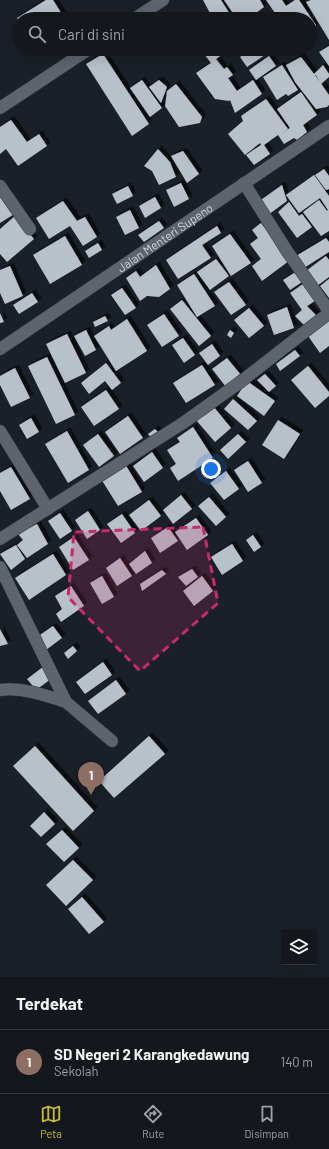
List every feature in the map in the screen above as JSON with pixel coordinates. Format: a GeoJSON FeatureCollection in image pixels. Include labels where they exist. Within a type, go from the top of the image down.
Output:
{"type":"FeatureCollection","features":[{"type":"Feature","properties":{"kind":"street"},"geometry":{"type":"LineString","coordinates":[[145,12],[163,0]]}},
{"type":"Feature","properties":{"kind":"street"},"geometry":{"type":"LineString","coordinates":[[0,108],[78,56]]}},
{"type":"Feature","properties":{"kind":"street","name":"Jalan Menteri Supeno"},"geometry":{"type":"LineString","coordinates":[[0,349],[329,126]]}},
{"type":"Feature","properties":{"kind":"street"},"geometry":{"type":"LineString","coordinates":[[0,540],[196,414],[239,383],[329,312],[287,251],[244,184]]}},
{"type":"Feature","properties":{"kind":"street"},"geometry":{"type":"LineString","coordinates":[[0,186],[30,229]]}},
{"type":"Feature","properties":{"kind":"street"},"geometry":{"type":"LineString","coordinates":[[0,431],[48,509]]}},
{"type":"Feature","properties":{"kind":"street"},"geometry":{"type":"LineString","coordinates":[[0,567],[66,702]]}},
{"type":"Feature","properties":{"kind":"street"},"geometry":{"type":"LineString","coordinates":[[0,690],[9,689],[43,694],[66,702],[112,742]]}},
{"type":"Feature","properties":{"kind":"highlighted area"},"geometry":{"type":"Polygon","coordinates":[[[203,527],[218,603],[140,671],[68,597],[74,532],[203,527]]]}},
{"type":"Feature","properties":{"kind":"building"},"geometry":{"type":"Polygon","coordinates":[[[46,0],[53,0],[61,12],[27,12],[46,0]]]}},
{"type":"Feature","properties":{"kind":"building"},"geometry":{"type":"Polygon","coordinates":[[[203,0],[221,0],[229,12],[209,12],[203,0]]]}},
{"type":"Feature","properties":{"kind":"building"},"geometry":{"type":"Polygon","coordinates":[[[224,0],[260,0],[264,7],[257,12],[232,12],[224,0]]]}},
{"type":"Feature","properties":{"kind":"building"},"geometry":{"type":"Polygon","coordinates":[[[266,0],[282,0],[286,6],[295,0],[299,0],[307,12],[274,12],[266,0]]]}},
{"type":"Feature","properties":{"kind":"building"},"geometry":{"type":"Polygon","coordinates":[[[311,0],[329,0],[329,40],[317,20],[317,12],[312,12],[306,2],[311,0]]]}},
{"type":"Feature","properties":{"kind":"building"},"geometry":{"type":"Polygon","coordinates":[[[329,46],[329,66],[319,52],[329,46]]]}},
{"type":"Feature","properties":{"kind":"building"},"geometry":{"type":"Polygon","coordinates":[[[100,56],[104,56],[149,124],[132,136],[86,64],[100,56]]]}},
{"type":"Feature","properties":{"kind":"building"},"geometry":{"type":"Polygon","coordinates":[[[206,56],[220,56],[216,59],[224,69],[227,67],[233,75],[228,78],[237,91],[253,80],[262,94],[235,113],[230,100],[215,99],[196,73],[211,63],[206,56]]]}},
{"type":"Feature","properties":{"kind":"building"},"geometry":{"type":"Polygon","coordinates":[[[242,56],[264,56],[247,67],[240,57],[242,56]]]}},
{"type":"Feature","properties":{"kind":"building"},"geometry":{"type":"Polygon","coordinates":[[[269,56],[276,66],[256,80],[249,70],[269,56]]]}},
{"type":"Feature","properties":{"kind":"building"},"geometry":{"type":"Polygon","coordinates":[[[301,57],[314,74],[323,65],[329,74],[329,77],[321,84],[329,95],[329,105],[327,107],[316,109],[295,82],[286,65],[301,57]]]}},
{"type":"Feature","properties":{"kind":"building"},"geometry":{"type":"Polygon","coordinates":[[[282,65],[298,90],[288,96],[286,94],[277,100],[263,77],[282,65]]]}},
{"type":"Feature","properties":{"kind":"building"},"geometry":{"type":"Polygon","coordinates":[[[142,80],[162,108],[150,117],[130,88],[142,80]]]}},
{"type":"Feature","properties":{"kind":"building"},"geometry":{"type":"Polygon","coordinates":[[[159,80],[167,87],[161,103],[149,87],[159,80]]]}},
{"type":"Feature","properties":{"kind":"building"},"geometry":{"type":"Polygon","coordinates":[[[176,84],[202,117],[200,123],[179,127],[165,106],[167,91],[176,84]]]}},
{"type":"Feature","properties":{"kind":"building"},"geometry":{"type":"Polygon","coordinates":[[[301,92],[317,115],[303,125],[307,132],[297,140],[294,138],[284,144],[278,135],[264,145],[270,154],[254,165],[246,155],[261,145],[260,143],[245,155],[228,134],[243,121],[241,116],[266,99],[288,129],[281,134],[290,128],[277,109],[301,92]]]}},
{"type":"Feature","properties":{"kind":"building"},"geometry":{"type":"Polygon","coordinates":[[[11,120],[27,142],[39,134],[47,146],[18,166],[6,149],[0,154],[0,127],[11,120]]]}},
{"type":"Feature","properties":{"kind":"building"},"geometry":{"type":"Polygon","coordinates":[[[158,149],[170,162],[176,177],[159,185],[152,171],[144,166],[158,149]]]}},
{"type":"Feature","properties":{"kind":"building"},"geometry":{"type":"Polygon","coordinates":[[[183,151],[199,174],[187,183],[171,156],[183,151]]]}},
{"type":"Feature","properties":{"kind":"building"},"geometry":{"type":"Polygon","coordinates":[[[324,169],[329,176],[329,189],[326,190],[315,175],[324,169]]]}},
{"type":"Feature","properties":{"kind":"building"},"geometry":{"type":"Polygon","coordinates":[[[314,175],[329,196],[329,231],[321,236],[303,212],[319,200],[327,211],[328,210],[320,198],[299,213],[286,195],[314,175]]]}},
{"type":"Feature","properties":{"kind":"building"},"geometry":{"type":"Polygon","coordinates":[[[181,183],[189,199],[174,207],[166,190],[181,183]]]}},
{"type":"Feature","properties":{"kind":"building"},"geometry":{"type":"Polygon","coordinates":[[[282,185],[287,201],[268,215],[258,202],[282,185]]]}},
{"type":"Feature","properties":{"kind":"building"},"geometry":{"type":"Polygon","coordinates":[[[128,186],[133,196],[117,204],[112,194],[128,186]]]}},
{"type":"Feature","properties":{"kind":"building"},"geometry":{"type":"Polygon","coordinates":[[[0,189],[16,213],[0,223],[0,189]]]}},
{"type":"Feature","properties":{"kind":"building"},"geometry":{"type":"Polygon","coordinates":[[[155,197],[161,208],[145,218],[139,206],[155,197]]]}},
{"type":"Feature","properties":{"kind":"building"},"geometry":{"type":"Polygon","coordinates":[[[63,201],[77,221],[85,217],[97,237],[83,246],[70,226],[49,239],[36,218],[63,201]]]}},
{"type":"Feature","properties":{"kind":"building"},"geometry":{"type":"Polygon","coordinates":[[[289,202],[299,216],[302,214],[312,227],[297,238],[278,212],[289,202]]]}},
{"type":"Feature","properties":{"kind":"building"},"geometry":{"type":"Polygon","coordinates":[[[130,210],[139,228],[125,235],[116,217],[130,210]]]}},
{"type":"Feature","properties":{"kind":"building"},"geometry":{"type":"Polygon","coordinates":[[[15,216],[34,239],[7,262],[0,254],[0,229],[15,216]]]}},
{"type":"Feature","properties":{"kind":"building"},"geometry":{"type":"Polygon","coordinates":[[[159,221],[164,228],[144,242],[138,235],[159,221]]]}},
{"type":"Feature","properties":{"kind":"building"},"geometry":{"type":"Polygon","coordinates":[[[261,223],[289,261],[262,281],[252,266],[261,259],[250,244],[258,238],[252,230],[261,223]]]}},
{"type":"Feature","properties":{"kind":"building"},"geometry":{"type":"Polygon","coordinates":[[[217,226],[221,233],[202,245],[211,258],[178,279],[166,260],[217,226]]]}},
{"type":"Feature","properties":{"kind":"building"},"geometry":{"type":"Polygon","coordinates":[[[230,234],[251,263],[231,276],[212,246],[230,234]]]}},
{"type":"Feature","properties":{"kind":"building"},"geometry":{"type":"Polygon","coordinates":[[[65,236],[82,265],[50,284],[33,255],[65,236]]]}},
{"type":"Feature","properties":{"kind":"building"},"geometry":{"type":"Polygon","coordinates":[[[326,238],[329,242],[329,252],[304,268],[296,256],[326,238]]]}},
{"type":"Feature","properties":{"kind":"building"},"geometry":{"type":"Polygon","coordinates":[[[98,243],[102,250],[89,258],[85,251],[98,243]]]}},
{"type":"Feature","properties":{"kind":"building"},"geometry":{"type":"Polygon","coordinates":[[[326,256],[329,260],[329,277],[317,286],[306,271],[326,256]]]}},
{"type":"Feature","properties":{"kind":"building"},"geometry":{"type":"Polygon","coordinates":[[[216,259],[229,276],[210,290],[197,272],[216,259]]]}},
{"type":"Feature","properties":{"kind":"building"},"geometry":{"type":"Polygon","coordinates":[[[156,265],[170,289],[159,297],[147,296],[140,301],[126,278],[136,271],[140,277],[156,265]]]}},
{"type":"Feature","properties":{"kind":"building"},"geometry":{"type":"Polygon","coordinates":[[[10,266],[23,296],[5,304],[0,293],[0,270],[10,266]]]}},
{"type":"Feature","properties":{"kind":"building"},"geometry":{"type":"Polygon","coordinates":[[[299,270],[305,280],[290,290],[283,280],[299,270]]]}},
{"type":"Feature","properties":{"kind":"building"},"geometry":{"type":"Polygon","coordinates":[[[194,274],[215,306],[197,317],[177,285],[194,274]]]}},
{"type":"Feature","properties":{"kind":"building"},"geometry":{"type":"Polygon","coordinates":[[[329,279],[329,298],[320,286],[329,279]]]}},
{"type":"Feature","properties":{"kind":"building"},"geometry":{"type":"Polygon","coordinates":[[[229,282],[246,305],[231,315],[214,292],[229,282]]]}},
{"type":"Feature","properties":{"kind":"building"},"geometry":{"type":"Polygon","coordinates":[[[306,282],[318,299],[307,306],[317,316],[306,327],[295,316],[302,310],[290,293],[306,282]]]}},
{"type":"Feature","properties":{"kind":"building"},"geometry":{"type":"Polygon","coordinates":[[[122,288],[136,308],[125,315],[111,295],[122,288]]]}},
{"type":"Feature","properties":{"kind":"building"},"geometry":{"type":"Polygon","coordinates":[[[32,293],[38,302],[19,314],[13,305],[32,293]]]}},
{"type":"Feature","properties":{"kind":"building"},"geometry":{"type":"Polygon","coordinates":[[[182,300],[211,336],[199,346],[170,309],[182,300]]]}},
{"type":"Feature","properties":{"kind":"building"},"geometry":{"type":"Polygon","coordinates":[[[287,307],[294,328],[274,335],[267,315],[287,307]]]}},
{"type":"Feature","properties":{"kind":"building"},"geometry":{"type":"Polygon","coordinates":[[[249,308],[264,326],[249,338],[234,320],[249,308]]]}},
{"type":"Feature","properties":{"kind":"building"},"geometry":{"type":"Polygon","coordinates":[[[0,313],[4,322],[0,323],[0,313]]]}},
{"type":"Feature","properties":{"kind":"building"},"geometry":{"type":"Polygon","coordinates":[[[164,314],[179,336],[162,347],[147,325],[164,314]]]}},
{"type":"Feature","properties":{"kind":"building"},"geometry":{"type":"Polygon","coordinates":[[[105,316],[108,321],[95,327],[93,322],[105,316]]]}},
{"type":"Feature","properties":{"kind":"building"},"geometry":{"type":"Polygon","coordinates":[[[329,317],[329,346],[320,353],[306,333],[329,317]]]}},
{"type":"Feature","properties":{"kind":"building"},"geometry":{"type":"Polygon","coordinates":[[[127,319],[147,351],[116,371],[94,336],[109,326],[111,330],[127,319]]]}},
{"type":"Feature","properties":{"kind":"building"},"geometry":{"type":"Polygon","coordinates":[[[86,330],[96,350],[85,356],[74,336],[86,330]]]}},
{"type":"Feature","properties":{"kind":"building"},"geometry":{"type":"Polygon","coordinates":[[[230,330],[234,333],[231,338],[227,335],[230,330]]]}},
{"type":"Feature","properties":{"kind":"building"},"geometry":{"type":"Polygon","coordinates":[[[67,334],[86,373],[65,383],[46,344],[67,334]]]}},
{"type":"Feature","properties":{"kind":"building"},"geometry":{"type":"Polygon","coordinates":[[[183,338],[195,355],[184,363],[172,345],[183,338]]]}},
{"type":"Feature","properties":{"kind":"building"},"geometry":{"type":"Polygon","coordinates":[[[212,344],[220,356],[208,365],[199,353],[212,344]]]}},
{"type":"Feature","properties":{"kind":"building"},"geometry":{"type":"Polygon","coordinates":[[[295,350],[300,356],[280,371],[276,364],[295,350]]]}},
{"type":"Feature","properties":{"kind":"building"},"geometry":{"type":"Polygon","coordinates":[[[47,357],[75,415],[56,424],[28,366],[47,357]]]}},
{"type":"Feature","properties":{"kind":"building"},"geometry":{"type":"Polygon","coordinates":[[[227,358],[241,375],[226,387],[212,369],[227,358]]]}},
{"type":"Feature","properties":{"kind":"building"},"geometry":{"type":"Polygon","coordinates":[[[106,363],[121,383],[112,390],[105,381],[89,394],[81,383],[106,363]]]}},
{"type":"Feature","properties":{"kind":"building"},"geometry":{"type":"Polygon","coordinates":[[[202,365],[215,385],[186,403],[173,383],[202,365]]]}},
{"type":"Feature","properties":{"kind":"building"},"geometry":{"type":"Polygon","coordinates":[[[308,366],[329,392],[329,396],[315,408],[291,380],[308,366]]]}},
{"type":"Feature","properties":{"kind":"building"},"geometry":{"type":"Polygon","coordinates":[[[15,368],[30,398],[11,407],[0,385],[0,376],[15,368]]]}},
{"type":"Feature","properties":{"kind":"building"},"geometry":{"type":"Polygon","coordinates":[[[265,374],[276,386],[269,392],[257,380],[265,374]]]}},
{"type":"Feature","properties":{"kind":"building"},"geometry":{"type":"Polygon","coordinates":[[[247,381],[275,401],[264,416],[237,396],[247,381]]]}},
{"type":"Feature","properties":{"kind":"building"},"geometry":{"type":"Polygon","coordinates":[[[106,390],[119,409],[94,426],[81,407],[106,390]]]}},
{"type":"Feature","properties":{"kind":"building"},"geometry":{"type":"Polygon","coordinates":[[[233,399],[257,421],[248,430],[224,409],[233,399]]]}},
{"type":"Feature","properties":{"kind":"building"},"geometry":{"type":"Polygon","coordinates":[[[213,406],[231,428],[215,442],[196,420],[213,406]]]}},
{"type":"Feature","properties":{"kind":"building"},"geometry":{"type":"Polygon","coordinates":[[[128,416],[143,438],[120,454],[105,432],[128,416]]]}},
{"type":"Feature","properties":{"kind":"building"},"geometry":{"type":"Polygon","coordinates":[[[31,418],[39,432],[27,439],[19,425],[31,418]]]}},
{"type":"Feature","properties":{"kind":"building"},"geometry":{"type":"Polygon","coordinates":[[[278,420],[300,434],[284,459],[262,445],[278,420]]]}},
{"type":"Feature","properties":{"kind":"building"},"geometry":{"type":"Polygon","coordinates":[[[193,427],[213,458],[178,481],[170,468],[176,464],[167,450],[180,442],[177,438],[193,427]]]}},
{"type":"Feature","properties":{"kind":"building"},"geometry":{"type":"Polygon","coordinates":[[[155,429],[160,434],[152,439],[148,434],[155,429]]]}},
{"type":"Feature","properties":{"kind":"building"},"geometry":{"type":"Polygon","coordinates":[[[67,431],[89,470],[68,483],[45,444],[67,431]]]}},
{"type":"Feature","properties":{"kind":"building"},"geometry":{"type":"Polygon","coordinates":[[[98,434],[114,456],[99,467],[83,445],[98,434]]]}},
{"type":"Feature","properties":{"kind":"building"},"geometry":{"type":"Polygon","coordinates":[[[238,434],[246,442],[228,459],[220,450],[238,434]]]}},
{"type":"Feature","properties":{"kind":"building"},"geometry":{"type":"Polygon","coordinates":[[[152,452],[163,468],[144,482],[133,466],[152,452]]]}},
{"type":"Feature","properties":{"kind":"building"},"geometry":{"type":"Polygon","coordinates":[[[248,461],[262,483],[248,492],[234,470],[248,461]]]}},
{"type":"Feature","properties":{"kind":"building"},"geometry":{"type":"Polygon","coordinates":[[[125,464],[142,492],[118,506],[101,479],[125,464]]]}},
{"type":"Feature","properties":{"kind":"building"},"geometry":{"type":"Polygon","coordinates":[[[11,467],[30,499],[11,510],[0,491],[0,473],[11,467]]]}},
{"type":"Feature","properties":{"kind":"building"},"geometry":{"type":"Polygon","coordinates":[[[226,471],[239,489],[224,500],[210,483],[226,471]]]}},
{"type":"Feature","properties":{"kind":"building"},"geometry":{"type":"Polygon","coordinates":[[[181,495],[192,509],[173,524],[163,510],[181,495]]]}},
{"type":"Feature","properties":{"kind":"building"},"geometry":{"type":"Polygon","coordinates":[[[209,497],[226,517],[216,526],[198,506],[209,497]]]}},
{"type":"Feature","properties":{"kind":"building"},"geometry":{"type":"Polygon","coordinates":[[[149,500],[161,516],[141,531],[129,515],[149,500]]]}},
{"type":"Feature","properties":{"kind":"building"},"geometry":{"type":"Polygon","coordinates":[[[88,511],[100,530],[87,539],[75,520],[88,511]]]}},
{"type":"Feature","properties":{"kind":"building"},"geometry":{"type":"Polygon","coordinates":[[[60,513],[72,531],[60,539],[48,521],[60,513]]]}},
{"type":"Feature","properties":{"kind":"building"},"geometry":{"type":"Polygon","coordinates":[[[122,514],[135,533],[121,543],[107,524],[122,514]]]}},
{"type":"Feature","properties":{"kind":"building"},"geometry":{"type":"Polygon","coordinates":[[[196,518],[208,535],[187,550],[175,532],[196,518]]]}},
{"type":"Feature","properties":{"kind":"building"},"geometry":{"type":"Polygon","coordinates":[[[37,524],[48,544],[27,558],[17,545],[23,540],[18,534],[37,524]]]}},
{"type":"Feature","properties":{"kind":"building"},"geometry":{"type":"Polygon","coordinates":[[[168,527],[178,541],[160,553],[151,538],[168,527]]]}},
{"type":"Feature","properties":{"kind":"building"},"geometry":{"type":"Polygon","coordinates":[[[253,535],[261,547],[254,552],[246,540],[253,535]]]}},
{"type":"Feature","properties":{"kind":"building"},"geometry":{"type":"Polygon","coordinates":[[[74,537],[89,560],[73,570],[59,547],[74,537]]]}},
{"type":"Feature","properties":{"kind":"building"},"geometry":{"type":"Polygon","coordinates":[[[232,544],[243,561],[222,575],[211,557],[232,544]]]}},
{"type":"Feature","properties":{"kind":"building"},"geometry":{"type":"Polygon","coordinates":[[[16,545],[25,559],[11,570],[0,554],[16,545]]]}},
{"type":"Feature","properties":{"kind":"building"},"geometry":{"type":"Polygon","coordinates":[[[145,551],[152,563],[136,574],[129,564],[145,551]]]}},
{"type":"Feature","properties":{"kind":"building"},"geometry":{"type":"Polygon","coordinates":[[[53,554],[66,575],[29,600],[15,578],[53,554]]]}},
{"type":"Feature","properties":{"kind":"building"},"geometry":{"type":"Polygon","coordinates":[[[120,558],[132,576],[117,586],[106,568],[120,558]]]}},
{"type":"Feature","properties":{"kind":"building"},"geometry":{"type":"Polygon","coordinates":[[[192,569],[198,577],[186,586],[178,577],[192,569]]]}},
{"type":"Feature","properties":{"kind":"building"},"geometry":{"type":"Polygon","coordinates":[[[162,570],[166,574],[142,591],[140,584],[162,570]]]}},
{"type":"Feature","properties":{"kind":"building"},"geometry":{"type":"Polygon","coordinates":[[[102,576],[114,597],[102,604],[90,583],[102,576]]]}},
{"type":"Feature","properties":{"kind":"building"},"geometry":{"type":"Polygon","coordinates":[[[202,576],[213,591],[194,606],[183,591],[202,576]]]}},
{"type":"Feature","properties":{"kind":"building"},"geometry":{"type":"Polygon","coordinates":[[[71,586],[84,606],[61,622],[56,614],[62,609],[55,596],[71,586]]]}},
{"type":"Feature","properties":{"kind":"building"},"geometry":{"type":"Polygon","coordinates":[[[53,626],[62,638],[46,650],[37,637],[53,626]]]}},
{"type":"Feature","properties":{"kind":"building"},"geometry":{"type":"Polygon","coordinates":[[[0,629],[8,644],[0,646],[0,629]]]}},
{"type":"Feature","properties":{"kind":"building"},"geometry":{"type":"Polygon","coordinates":[[[73,646],[77,651],[68,659],[64,653],[73,646]]]}},
{"type":"Feature","properties":{"kind":"building"},"geometry":{"type":"Polygon","coordinates":[[[103,662],[112,675],[85,694],[76,682],[103,662]]]}},
{"type":"Feature","properties":{"kind":"building"},"geometry":{"type":"Polygon","coordinates":[[[43,667],[51,679],[36,690],[27,679],[43,667]]]}},
{"type":"Feature","properties":{"kind":"building"},"geometry":{"type":"Polygon","coordinates":[[[116,680],[126,694],[98,714],[88,701],[116,680]]]}},
{"type":"Feature","properties":{"kind":"building"},"geometry":{"type":"Polygon","coordinates":[[[149,736],[165,754],[114,798],[99,781],[149,736]]]}},
{"type":"Feature","properties":{"kind":"building"},"geometry":{"type":"Polygon","coordinates":[[[35,746],[94,811],[73,831],[13,766],[35,746]]]}},
{"type":"Feature","properties":{"kind":"building"},"geometry":{"type":"Polygon","coordinates":[[[44,812],[55,824],[41,837],[30,826],[44,812]]]}},
{"type":"Feature","properties":{"kind":"building"},"geometry":{"type":"Polygon","coordinates":[[[62,830],[79,848],[64,862],[46,844],[62,830]]]}},
{"type":"Feature","properties":{"kind":"building"},"geometry":{"type":"Polygon","coordinates":[[[73,860],[93,880],[66,906],[46,885],[73,860]]]}},
{"type":"Feature","properties":{"kind":"building"},"geometry":{"type":"Polygon","coordinates":[[[82,897],[104,922],[89,934],[68,909],[82,897]]]}},
{"type":"Feature","properties":{"kind":"place","name":"SD Negeri 2 Karangkedawung"},"geometry":{"type":"Point","coordinates":[91,795]}}]}
